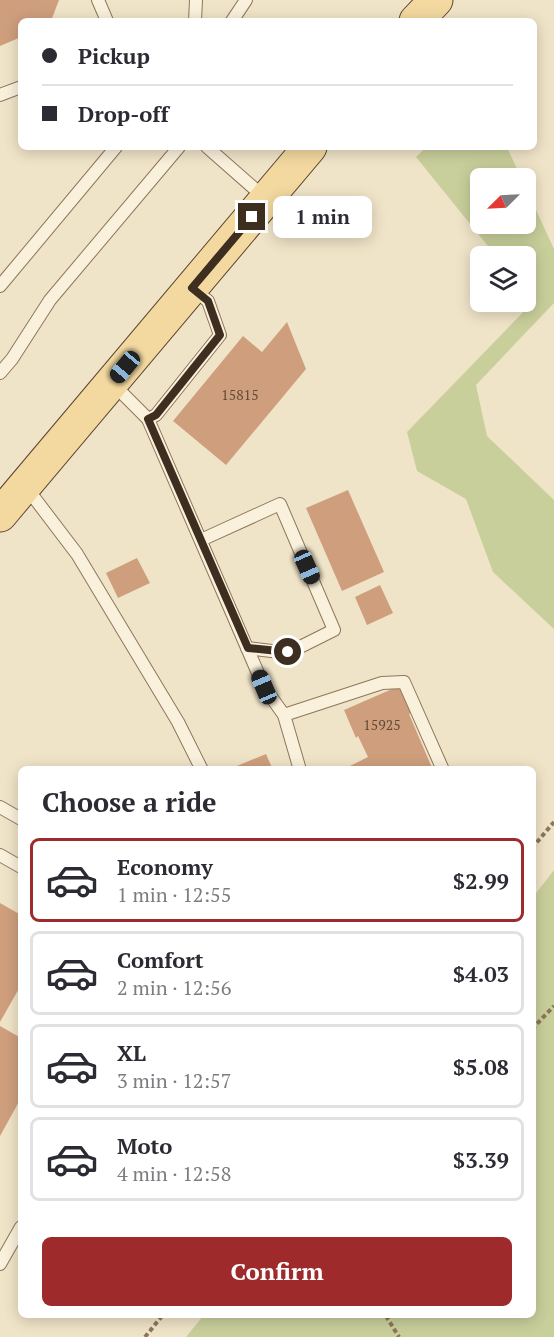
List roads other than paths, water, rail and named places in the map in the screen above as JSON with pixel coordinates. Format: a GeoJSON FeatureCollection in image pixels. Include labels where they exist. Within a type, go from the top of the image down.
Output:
{"type":"FeatureCollection","features":[{"type":"Feature","properties":{"kind":"main road"},"geometry":{"type":"LineString","coordinates":[[419,18],[435,0]]}},
{"type":"Feature","properties":{"kind":"main road"},"geometry":{"type":"LineString","coordinates":[[0,515],[307,150]]}},
{"type":"Feature","properties":{"kind":"lane"},"geometry":{"type":"LineString","coordinates":[[98,0],[107,18]]}},
{"type":"Feature","properties":{"kind":"lane"},"geometry":{"type":"LineString","coordinates":[[195,18],[196,0]]}},
{"type":"Feature","properties":{"kind":"lane"},"geometry":{"type":"LineString","coordinates":[[234,18],[246,0]]}},
{"type":"Feature","properties":{"kind":"lane"},"geometry":{"type":"LineString","coordinates":[[0,95],[18,88]]}},
{"type":"Feature","properties":{"kind":"lane"},"geometry":{"type":"LineString","coordinates":[[0,286],[113,150]]}},
{"type":"Feature","properties":{"kind":"lane"},"geometry":{"type":"LineString","coordinates":[[0,373],[50,300],[176,150]]}},
{"type":"Feature","properties":{"kind":"lane"},"geometry":{"type":"LineString","coordinates":[[210,150],[266,199]]}},
{"type":"Feature","properties":{"kind":"lane"},"geometry":{"type":"LineString","coordinates":[[148,419],[156,415],[220,335],[208,301],[192,288]]}},
{"type":"Feature","properties":{"kind":"lane"},"geometry":{"type":"LineString","coordinates":[[112,383],[148,419],[264,687],[284,715],[299,766]]}},
{"type":"Feature","properties":{"kind":"lane"},"geometry":{"type":"LineString","coordinates":[[25,486],[77,554],[178,722],[200,766]]}},
{"type":"Feature","properties":{"kind":"lane"},"geometry":{"type":"LineString","coordinates":[[201,540],[280,504],[334,630],[288,652],[248,648]]}},
{"type":"Feature","properties":{"kind":"lane"},"geometry":{"type":"LineString","coordinates":[[284,715],[382,683],[404,682],[441,766]]}},
{"type":"Feature","properties":{"kind":"lane"},"geometry":{"type":"LineString","coordinates":[[0,807],[18,817]]}},
{"type":"Feature","properties":{"kind":"lane"},"geometry":{"type":"LineString","coordinates":[[0,855],[18,865]]}},
{"type":"Feature","properties":{"kind":"lane"},"geometry":{"type":"LineString","coordinates":[[0,1264],[18,1232]]}}]}
